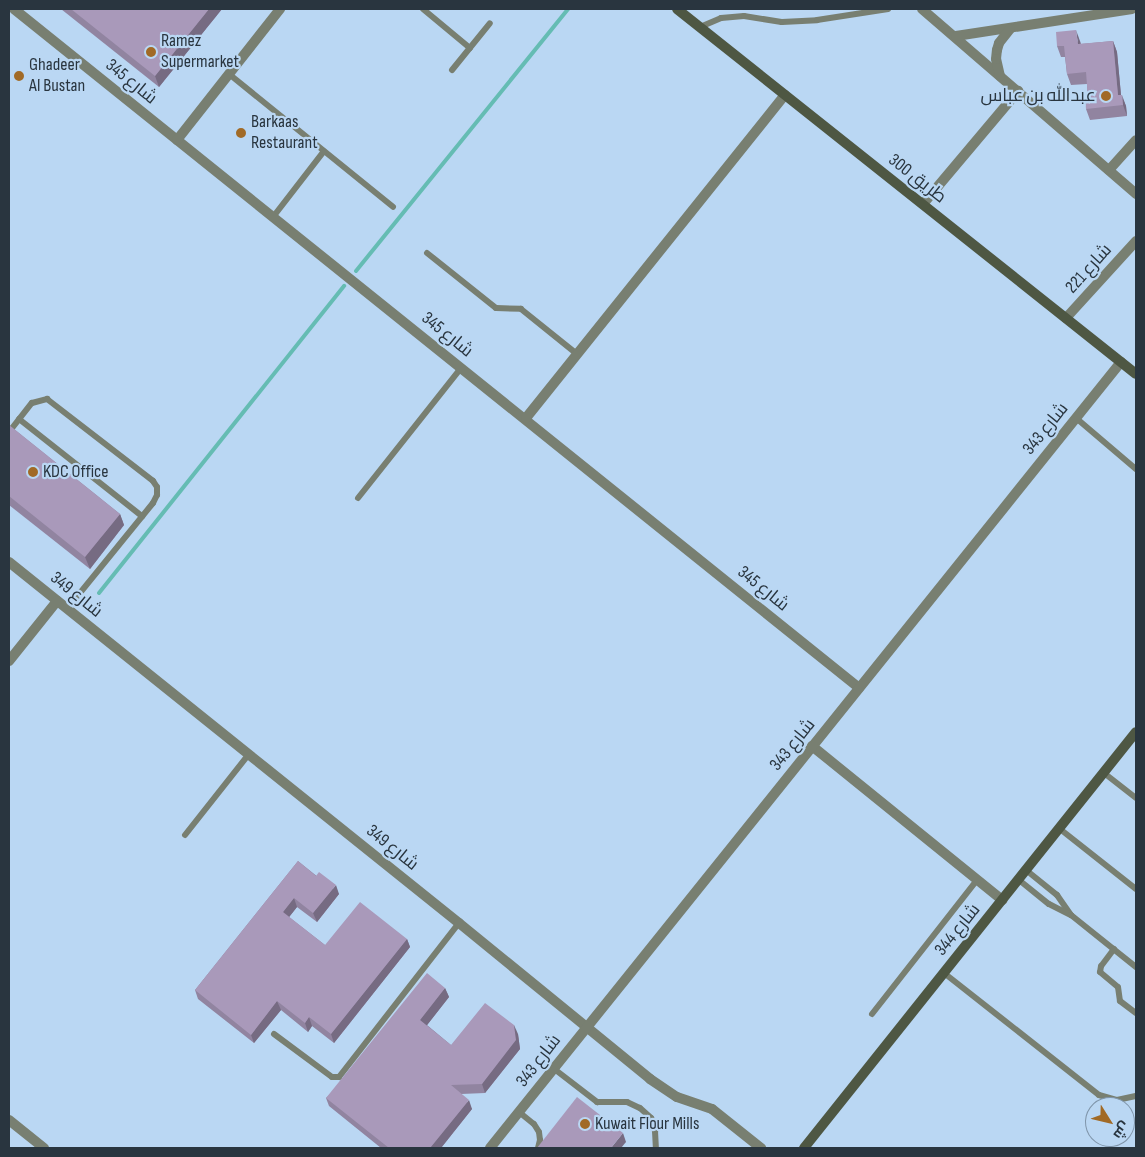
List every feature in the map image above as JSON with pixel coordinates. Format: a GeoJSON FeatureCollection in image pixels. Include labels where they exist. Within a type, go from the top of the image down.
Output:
{"type":"FeatureCollection","features":[{"type":"Feature","properties":{"kind":"main road","name":"طريق 300"},"geometry":{"type":"LineString","coordinates":[[678,9],[1136,374]]}},
{"type":"Feature","properties":{"kind":"main road","name":"شارع 344"},"geometry":{"type":"LineString","coordinates":[[804,1148],[1136,732]]}},
{"type":"Feature","properties":{"kind":"street","name":"شارع 345"},"geometry":{"type":"LineString","coordinates":[[14,9],[461,368],[526,418],[859,688]]}},
{"type":"Feature","properties":{"kind":"street"},"geometry":{"type":"LineString","coordinates":[[177,140],[280,9]]}},
{"type":"Feature","properties":{"kind":"street"},"geometry":{"type":"LineString","coordinates":[[922,9],[956,36],[1136,194]]}},
{"type":"Feature","properties":{"kind":"street"},"geometry":{"type":"LineString","coordinates":[[956,36],[1132,9]]}},
{"type":"Feature","properties":{"kind":"street"},"geometry":{"type":"LineString","coordinates":[[1000,76],[996,59],[997,50],[1010,29]]}},
{"type":"Feature","properties":{"kind":"street"},"geometry":{"type":"LineString","coordinates":[[923,204],[1018,91]]}},
{"type":"Feature","properties":{"kind":"street"},"geometry":{"type":"LineString","coordinates":[[526,418],[785,95]]}},
{"type":"Feature","properties":{"kind":"street"},"geometry":{"type":"LineString","coordinates":[[1109,170],[1136,140]]}},
{"type":"Feature","properties":{"kind":"street","name":"شارع 221"},"geometry":{"type":"LineString","coordinates":[[1066,318],[1136,241]]}},
{"type":"Feature","properties":{"kind":"street","name":"شارع 343"},"geometry":{"type":"LineString","coordinates":[[490,1148],[1121,362]]}},
{"type":"Feature","properties":{"kind":"street","name":"شارع 349"},"geometry":{"type":"LineString","coordinates":[[9,562],[459,923],[650,1079],[677,1097],[712,1109],[761,1148]]}},
{"type":"Feature","properties":{"kind":"street"},"geometry":{"type":"LineString","coordinates":[[9,661],[57,601]]}},
{"type":"Feature","properties":{"kind":"street"},"geometry":{"type":"LineString","coordinates":[[812,746],[1002,900]]}},
{"type":"Feature","properties":{"kind":"street"},"geometry":{"type":"LineString","coordinates":[[9,1120],[44,1148]]}},
{"type":"Feature","properties":{"kind":"lane"},"geometry":{"type":"LineString","coordinates":[[423,9],[470,48]]}},
{"type":"Feature","properties":{"kind":"lane"},"geometry":{"type":"LineString","coordinates":[[700,27],[721,18],[744,16],[782,22],[817,20],[888,9]]}},
{"type":"Feature","properties":{"kind":"lane"},"geometry":{"type":"LineString","coordinates":[[917,9],[922,9]]}},
{"type":"Feature","properties":{"kind":"lane"},"geometry":{"type":"LineString","coordinates":[[452,70],[490,23]]}},
{"type":"Feature","properties":{"kind":"lane"},"geometry":{"type":"LineString","coordinates":[[228,74],[393,207]]}},
{"type":"Feature","properties":{"kind":"lane"},"geometry":{"type":"LineString","coordinates":[[273,217],[324,151]]}},
{"type":"Feature","properties":{"kind":"lane"},"geometry":{"type":"LineString","coordinates":[[427,252],[496,308],[521,309],[578,354]]}},
{"type":"Feature","properties":{"kind":"lane"},"geometry":{"type":"LineString","coordinates":[[358,498],[461,368]]}},
{"type":"Feature","properties":{"kind":"lane"},"geometry":{"type":"LineString","coordinates":[[9,432],[32,403],[47,399],[111,447],[155,484],[156,499],[67,609]]}},
{"type":"Feature","properties":{"kind":"lane"},"geometry":{"type":"LineString","coordinates":[[1076,418],[1136,469]]}},
{"type":"Feature","properties":{"kind":"lane"},"geometry":{"type":"LineString","coordinates":[[19,419],[142,516]]}},
{"type":"Feature","properties":{"kind":"lane"},"geometry":{"type":"LineString","coordinates":[[185,835],[249,754]]}},
{"type":"Feature","properties":{"kind":"lane"},"geometry":{"type":"LineString","coordinates":[[1104,773],[1136,798]]}},
{"type":"Feature","properties":{"kind":"lane"},"geometry":{"type":"LineString","coordinates":[[1060,829],[1136,890]]}},
{"type":"Feature","properties":{"kind":"lane"},"geometry":{"type":"LineString","coordinates":[[1026,870],[1057,895],[1071,915]]}},
{"type":"Feature","properties":{"kind":"lane"},"geometry":{"type":"LineString","coordinates":[[872,1014],[977,880]]}},
{"type":"Feature","properties":{"kind":"lane"},"geometry":{"type":"LineString","coordinates":[[1019,880],[1049,904],[1071,915],[1136,967]]}},
{"type":"Feature","properties":{"kind":"lane"},"geometry":{"type":"LineString","coordinates":[[274,1034],[332,1077],[342,1076],[459,923]]}},
{"type":"Feature","properties":{"kind":"lane"},"geometry":{"type":"LineString","coordinates":[[1114,949],[1101,966],[1100,972],[1118,987],[1120,1001],[1136,1014]]}},
{"type":"Feature","properties":{"kind":"lane"},"geometry":{"type":"LineString","coordinates":[[944,973],[1099,1095],[1117,1100],[1136,1096]]}},
{"type":"Feature","properties":{"kind":"lane"},"geometry":{"type":"LineString","coordinates":[[553,1068],[597,1102],[627,1102],[640,1108],[651,1118],[655,1131],[656,1148]]}},
{"type":"Feature","properties":{"kind":"lane"},"geometry":{"type":"LineString","coordinates":[[519,1112],[534,1124],[539,1132],[538,1148]]}},
{"type":"Feature","properties":{"kind":"building","name":"Ramez Supermarket"},"geometry":{"type":"Polygon","coordinates":[[[71,9],[209,9],[155,76],[71,9]]]}},
{"type":"Feature","properties":{"kind":"building"},"geometry":{"type":"Polygon","coordinates":[[[1076,30],[1078,44],[1113,41],[1118,95],[1122,95],[1123,105],[1086,109],[1085,98],[1088,98],[1086,72],[1067,74],[1064,46],[1057,46],[1056,32],[1076,30]]]}},
{"type":"Feature","properties":{"kind":"building","name":"KDC Office"},"geometry":{"type":"Polygon","coordinates":[[[9,425],[120,514],[85,557],[9,496],[9,425]]]}},
{"type":"Feature","properties":{"kind":"building"},"geometry":{"type":"Polygon","coordinates":[[[298,861],[316,876],[319,872],[336,885],[313,913],[294,898],[283,912],[325,945],[360,902],[407,939],[331,1034],[309,1017],[305,1023],[277,1001],[251,1035],[195,990],[298,861]]]}},
{"type":"Feature","properties":{"kind":"building"},"geometry":{"type":"Polygon","coordinates":[[[427,973],[445,988],[420,1020],[451,1045],[485,1003],[514,1025],[516,1040],[482,1084],[451,1085],[469,1100],[430,1148],[389,1148],[326,1098],[427,973]]]}},
{"type":"Feature","properties":{"kind":"building","name":"Kuwait Flour Mills"},"geometry":{"type":"Polygon","coordinates":[[[577,1097],[623,1133],[611,1148],[537,1148],[577,1097]]]}},
{"type":"Feature","properties":{"kind":"waterway"},"geometry":{"type":"LineString","coordinates":[[356,271],[568,9]]}},
{"type":"Feature","properties":{"kind":"waterway"},"geometry":{"type":"LineString","coordinates":[[99,593],[344,286]]}},
{"type":"Feature","properties":{"kind":"place","name":"Ramez Supermarket"},"geometry":{"type":"Point","coordinates":[151,52]}},
{"type":"Feature","properties":{"kind":"place","name":"Ghadeer Al Bustan"},"geometry":{"type":"Point","coordinates":[19,76]}},
{"type":"Feature","properties":{"kind":"place","name":"عبدالله بن عباس"},"geometry":{"type":"Point","coordinates":[1106,96]}},
{"type":"Feature","properties":{"kind":"place","name":"Barkaas Restaurant"},"geometry":{"type":"Point","coordinates":[241,133]}},
{"type":"Feature","properties":{"kind":"place","name":"KDC Office"},"geometry":{"type":"Point","coordinates":[33,472]}},
{"type":"Feature","properties":{"kind":"place","name":"Kuwait Flour Mills"},"geometry":{"type":"Point","coordinates":[585,1124]}}]}
